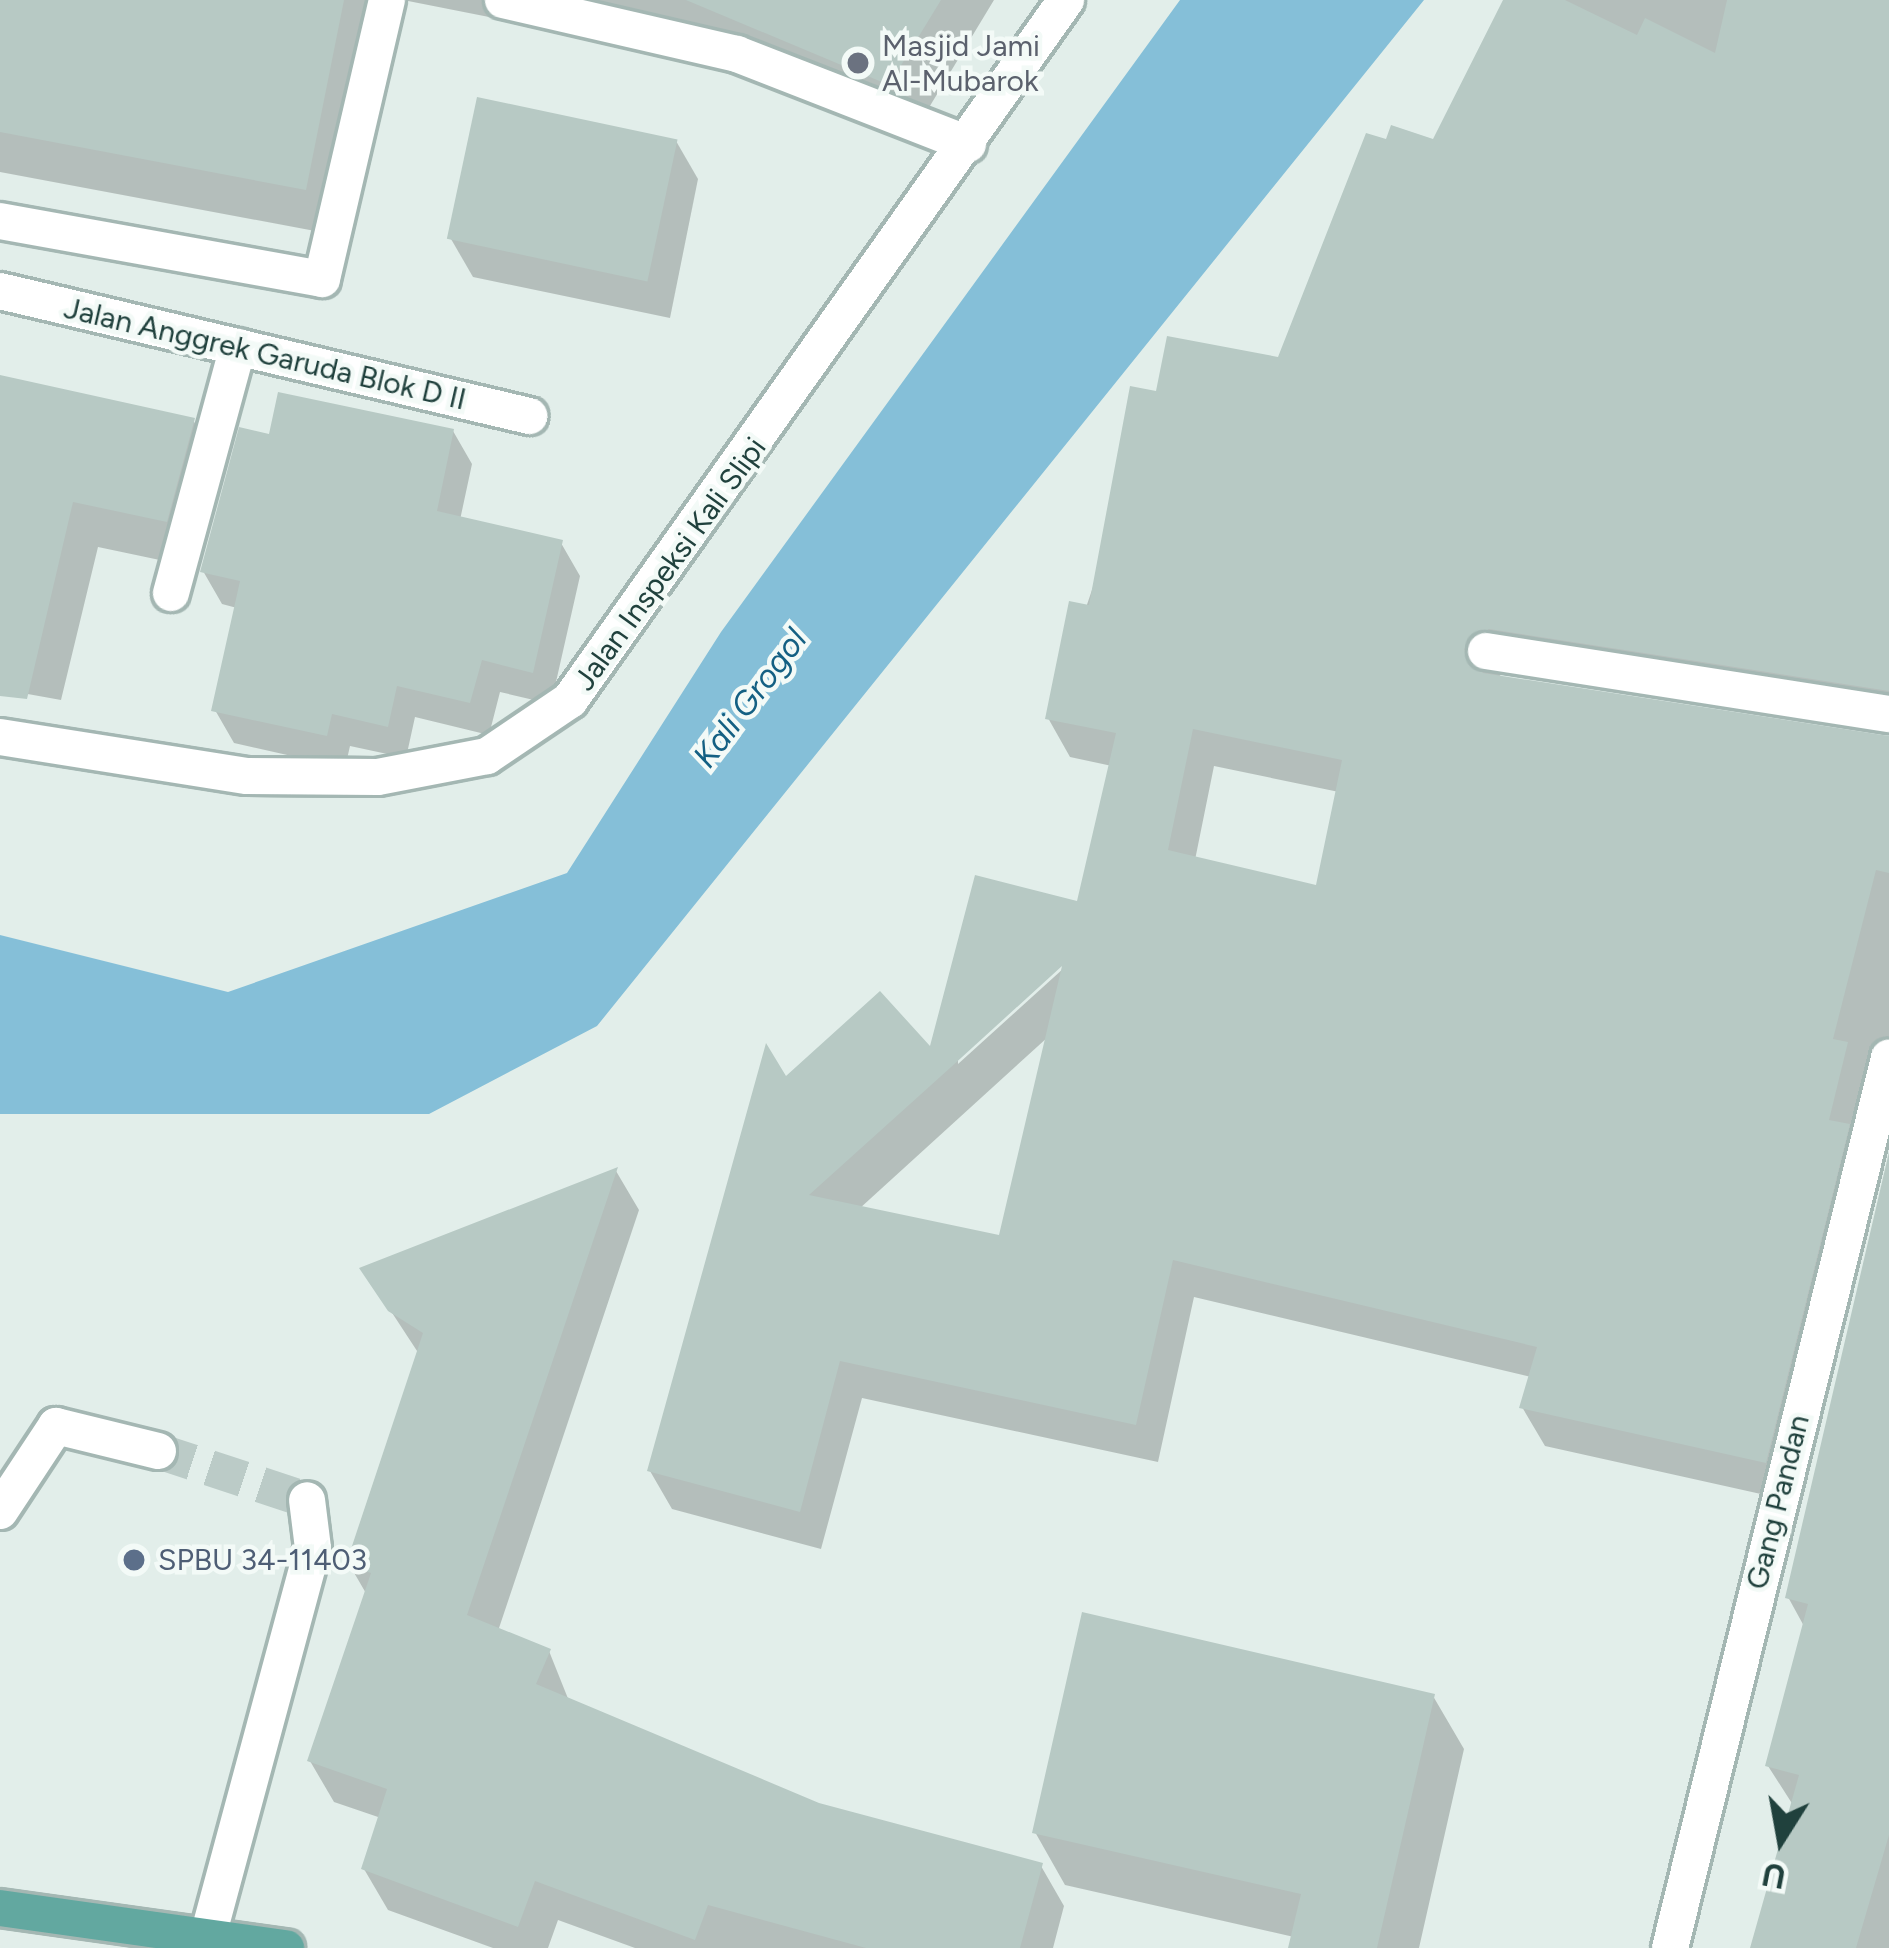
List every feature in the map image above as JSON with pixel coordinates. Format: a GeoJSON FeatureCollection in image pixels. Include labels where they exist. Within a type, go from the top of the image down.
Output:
{"type":"FeatureCollection","features":[{"type":"Feature","properties":{"kind":"main road"},"geometry":{"type":"LineString","coordinates":[[0,1908],[286,1948]]}},
{"type":"Feature","properties":{"kind":"street"},"geometry":{"type":"LineString","coordinates":[[0,221],[322,279],[387,0]]}},
{"type":"Feature","properties":{"kind":"street"},"geometry":{"type":"LineString","coordinates":[[503,0],[737,54],[968,144]]}},
{"type":"Feature","properties":{"kind":"street","name":"Jalan Inspeksi Kali Slipi"},"geometry":{"type":"LineString","coordinates":[[0,736],[247,776],[378,777],[487,756],[570,700],[1066,0]]}},
{"type":"Feature","properties":{"kind":"street","name":"Jalan Anggrek Garuda Blok D II"},"geometry":{"type":"LineString","coordinates":[[0,291],[529,416]]}},
{"type":"Feature","properties":{"kind":"street"},"geometry":{"type":"LineString","coordinates":[[171,593],[238,347]]}},
{"type":"Feature","properties":{"kind":"street"},"geometry":{"type":"LineString","coordinates":[[1486,651],[1889,714]]}},
{"type":"Feature","properties":{"kind":"street","name":"Gang Pandan"},"geometry":{"type":"LineString","coordinates":[[1670,1948],[1889,1058]]}},
{"type":"Feature","properties":{"kind":"street"},"geometry":{"type":"LineString","coordinates":[[0,1511],[56,1426],[158,1451]]}},
{"type":"Feature","properties":{"kind":"street"},"geometry":{"type":"LineString","coordinates":[[208,1936],[314,1548],[307,1500]]}},
{"type":"Feature","properties":{"kind":"water","name":"Kali Grogol"},"geometry":{"type":"Polygon","coordinates":[[[1180,0],[1424,0],[597,1026],[429,1114],[0,1114],[0,935],[228,992],[567,873],[721,632],[1180,0]]]}},
{"type":"Feature","properties":{"kind":"building"},"geometry":{"type":"Polygon","coordinates":[[[0,0],[344,0],[306,190],[0,132],[0,0]]]}},
{"type":"Feature","properties":{"kind":"building","name":"Masjid Jami Al-Mubarok"},"geometry":{"type":"Polygon","coordinates":[[[686,0],[941,0],[889,85],[686,0]]]}},
{"type":"Feature","properties":{"kind":"building"},"geometry":{"type":"Polygon","coordinates":[[[1503,0],[1565,0],[1637,35],[1645,18],[1715,53],[1727,0],[1889,0],[1889,691],[1489,629],[1464,649],[1483,673],[1889,736],[1889,873],[1876,870],[1833,1039],[1848,1042],[1829,1120],[1850,1124],[1766,1463],[1519,1408],[1537,1347],[1173,1260],[1136,1425],[840,1361],[800,1512],[647,1471],[766,1043],[786,1076],[880,991],[930,1046],[975,875],[1077,901],[1116,733],[1045,719],[1069,601],[1089,605],[1130,386],[1156,391],[1167,336],[1278,357],[1366,133],[1386,139],[1391,125],[1433,139],[1503,0]],[[1193,729],[1168,850],[1316,885],[1342,760],[1193,729]],[[1062,966],[950,1068],[809,1195],[999,1235],[1062,966]]]}},
{"type":"Feature","properties":{"kind":"building"},"geometry":{"type":"Polygon","coordinates":[[[477,97],[678,140],[647,281],[447,239],[477,97]]]}},
{"type":"Feature","properties":{"kind":"building"},"geometry":{"type":"Polygon","coordinates":[[[0,375],[195,418],[167,522],[73,502],[27,699],[0,696],[0,375]]]}},
{"type":"Feature","properties":{"kind":"building"},"geometry":{"type":"Polygon","coordinates":[[[278,392],[454,429],[437,511],[563,540],[533,673],[482,660],[470,703],[397,686],[388,727],[332,714],[327,736],[211,711],[240,581],[200,572],[239,427],[269,434],[278,392]]]}},
{"type":"Feature","properties":{"kind":"building"},"geometry":{"type":"Polygon","coordinates":[[[1889,1152],[1889,1835],[1856,1948],[1750,1948],[1799,1775],[1765,1766],[1808,1604],[1785,1598],[1889,1152]]]}},
{"type":"Feature","properties":{"kind":"building"},"geometry":{"type":"Polygon","coordinates":[[[618,1167],[467,1615],[551,1649],[536,1684],[819,1803],[1043,1863],[1020,1948],[866,1948],[708,1905],[695,1940],[535,1881],[518,1927],[361,1869],[387,1789],[307,1761],[371,1573],[346,1564],[423,1333],[388,1311],[359,1268],[618,1167]]]}},
{"type":"Feature","properties":{"kind":"building"},"geometry":{"type":"Polygon","coordinates":[[[1082,1612],[1435,1694],[1377,1948],[1288,1948],[1301,1894],[1032,1833],[1082,1612]]]}},
{"type":"Feature","properties":{"kind":"tunnel"},"geometry":{"type":"LineString","coordinates":[[158,1451],[307,1500]]}},
{"type":"Feature","properties":{"kind":"place","name":"Masjid Jami Al-Mubarok"},"geometry":{"type":"Point","coordinates":[858,63]}},
{"type":"Feature","properties":{"kind":"place","name":"SPBU 34-11403"},"geometry":{"type":"Point","coordinates":[134,1560]}}]}
